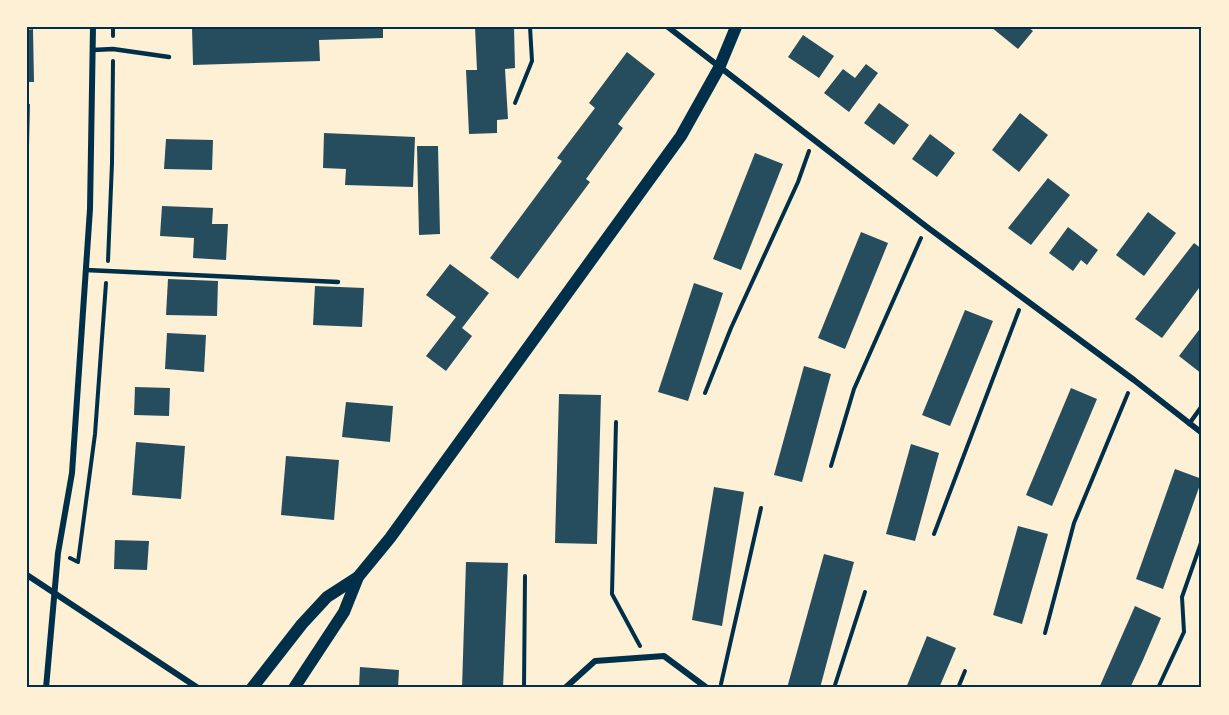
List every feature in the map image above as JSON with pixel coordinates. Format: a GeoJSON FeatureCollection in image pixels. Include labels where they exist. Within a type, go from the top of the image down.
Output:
{"type":"FeatureCollection","features":[{"type":"Feature","properties":{"kind":"main road"},"geometry":{"type":"LineString","coordinates":[[294,688],[344,612],[358,577],[404,519],[681,136],[719,68],[736,27]]}},
{"type":"Feature","properties":{"kind":"main road"},"geometry":{"type":"LineString","coordinates":[[252,688],[302,624],[327,597],[358,577]]}},
{"type":"Feature","properties":{"kind":"street"},"geometry":{"type":"LineString","coordinates":[[46,688],[58,552],[72,473],[90,209],[93,27]]}},
{"type":"Feature","properties":{"kind":"street"},"geometry":{"type":"LineString","coordinates":[[668,27],[813,140],[1202,433]]}},
{"type":"Feature","properties":{"kind":"street"},"geometry":{"type":"LineString","coordinates":[[27,575],[198,688]]}},
{"type":"Feature","properties":{"kind":"street"},"geometry":{"type":"LineString","coordinates":[[565,688],[595,661],[664,656],[707,688]]}},
{"type":"Feature","properties":{"kind":"lane"},"geometry":{"type":"LineString","coordinates":[[93,50],[113,49],[169,57]]}},
{"type":"Feature","properties":{"kind":"lane"},"geometry":{"type":"LineString","coordinates":[[86,270],[338,282]]}},
{"type":"Feature","properties":{"kind":"lane"},"geometry":{"type":"LineString","coordinates":[[1189,424],[1202,406]]}},
{"type":"Feature","properties":{"kind":"path"},"geometry":{"type":"LineString","coordinates":[[58,552],[78,562],[95,434],[112,163],[113,27]]}},
{"type":"Feature","properties":{"kind":"path"},"geometry":{"type":"LineString","coordinates":[[515,103],[532,61],[530,27]]}},
{"type":"Feature","properties":{"kind":"path"},"geometry":{"type":"LineString","coordinates":[[705,393],[745,295],[798,182],[813,140]]}},
{"type":"Feature","properties":{"kind":"path"},"geometry":{"type":"LineString","coordinates":[[831,466],[854,389],[927,226]]}},
{"type":"Feature","properties":{"kind":"path"},"geometry":{"type":"LineString","coordinates":[[934,534],[1024,298]]}},
{"type":"Feature","properties":{"kind":"path"},"geometry":{"type":"LineString","coordinates":[[1045,633],[1074,523],[1134,380]]}},
{"type":"Feature","properties":{"kind":"path"},"geometry":{"type":"LineString","coordinates":[[616,422],[612,594],[646,657]]}},
{"type":"Feature","properties":{"kind":"path"},"geometry":{"type":"LineString","coordinates":[[720,688],[761,508]]}},
{"type":"Feature","properties":{"kind":"path"},"geometry":{"type":"LineString","coordinates":[[1158,688],[1184,632],[1182,597],[1202,540]]}},
{"type":"Feature","properties":{"kind":"path"},"geometry":{"type":"LineString","coordinates":[[524,688],[525,576]]}},
{"type":"Feature","properties":{"kind":"path"},"geometry":{"type":"LineString","coordinates":[[834,688],[865,592]]}},
{"type":"Feature","properties":{"kind":"path"},"geometry":{"type":"LineString","coordinates":[[958,688],[965,671]]}},
{"type":"Feature","properties":{"kind":"building"},"geometry":{"type":"Polygon","coordinates":[[[192,27],[383,27],[383,38],[319,40],[320,61],[193,65],[192,27]]]}},
{"type":"Feature","properties":{"kind":"building"},"geometry":{"type":"Polygon","coordinates":[[[475,27],[514,27],[515,68],[505,69],[508,119],[497,120],[497,133],[469,134],[466,70],[477,70],[475,27]]]}},
{"type":"Feature","properties":{"kind":"building"},"geometry":{"type":"Polygon","coordinates":[[[991,27],[1028,27],[1033,31],[1018,49],[991,27]]]}},
{"type":"Feature","properties":{"kind":"building"},"geometry":{"type":"Polygon","coordinates":[[[33,29],[34,82],[27,82],[27,30],[33,29]]]}},
{"type":"Feature","properties":{"kind":"building"},"geometry":{"type":"Polygon","coordinates":[[[803,35],[834,56],[819,78],[788,57],[803,35]]]}},
{"type":"Feature","properties":{"kind":"building"},"geometry":{"type":"Polygon","coordinates":[[[627,52],[655,74],[618,124],[623,128],[586,179],[590,182],[518,279],[490,258],[562,161],[557,158],[595,108],[589,103],[627,52]]]}},
{"type":"Feature","properties":{"kind":"building"},"geometry":{"type":"Polygon","coordinates":[[[866,64],[878,73],[849,112],[824,93],[843,69],[855,78],[866,64]]]}},
{"type":"Feature","properties":{"kind":"building"},"geometry":{"type":"Polygon","coordinates":[[[879,103],[909,125],[894,145],[864,123],[879,103]]]}},
{"type":"Feature","properties":{"kind":"building"},"geometry":{"type":"Polygon","coordinates":[[[27,104],[30,104],[29,146],[27,146],[27,104]]]}},
{"type":"Feature","properties":{"kind":"building"},"geometry":{"type":"Polygon","coordinates":[[[1020,113],[1048,135],[1019,172],[992,150],[1020,113]]]}},
{"type":"Feature","properties":{"kind":"building"},"geometry":{"type":"Polygon","coordinates":[[[324,133],[415,137],[413,187],[345,185],[346,169],[323,168],[324,133]]]}},
{"type":"Feature","properties":{"kind":"building"},"geometry":{"type":"Polygon","coordinates":[[[930,134],[955,153],[937,177],[912,159],[930,134]]]}},
{"type":"Feature","properties":{"kind":"building"},"geometry":{"type":"Polygon","coordinates":[[[166,139],[213,140],[212,170],[164,169],[166,139]]]}},
{"type":"Feature","properties":{"kind":"building"},"geometry":{"type":"Polygon","coordinates":[[[417,146],[438,146],[440,234],[419,235],[417,146]]]}},
{"type":"Feature","properties":{"kind":"building"},"geometry":{"type":"Polygon","coordinates":[[[755,153],[783,164],[741,270],[713,259],[755,153]]]}},
{"type":"Feature","properties":{"kind":"building"},"geometry":{"type":"Polygon","coordinates":[[[1048,178],[1070,195],[1031,245],[1008,228],[1048,178]]]}},
{"type":"Feature","properties":{"kind":"building"},"geometry":{"type":"Polygon","coordinates":[[[162,206],[213,208],[212,224],[228,224],[226,260],[193,258],[194,238],[160,236],[162,206]]]}},
{"type":"Feature","properties":{"kind":"building"},"geometry":{"type":"Polygon","coordinates":[[[1148,212],[1176,233],[1144,276],[1116,255],[1148,212]]]}},
{"type":"Feature","properties":{"kind":"building"},"geometry":{"type":"Polygon","coordinates":[[[1068,227],[1098,250],[1087,265],[1081,260],[1073,271],[1049,253],[1068,227]]]}},
{"type":"Feature","properties":{"kind":"building"},"geometry":{"type":"Polygon","coordinates":[[[861,232],[888,243],[845,349],[818,338],[861,232]]]}},
{"type":"Feature","properties":{"kind":"building"},"geometry":{"type":"Polygon","coordinates":[[[1194,243],[1202,249],[1202,284],[1162,338],[1135,319],[1194,243]]]}},
{"type":"Feature","properties":{"kind":"building"},"geometry":{"type":"Polygon","coordinates":[[[450,264],[489,293],[462,328],[472,336],[446,371],[426,356],[456,317],[426,295],[450,264]]]}},
{"type":"Feature","properties":{"kind":"building"},"geometry":{"type":"Polygon","coordinates":[[[168,279],[218,281],[217,316],[166,315],[168,279]]]}},
{"type":"Feature","properties":{"kind":"building"},"geometry":{"type":"Polygon","coordinates":[[[694,283],[723,293],[688,401],[658,392],[694,283]]]}},
{"type":"Feature","properties":{"kind":"building"},"geometry":{"type":"Polygon","coordinates":[[[315,286],[364,288],[362,327],[313,325],[315,286]]]}},
{"type":"Feature","properties":{"kind":"building"},"geometry":{"type":"Polygon","coordinates":[[[965,310],[993,321],[950,426],[922,415],[965,310]]]}},
{"type":"Feature","properties":{"kind":"building"},"geometry":{"type":"Polygon","coordinates":[[[1202,326],[1202,374],[1179,356],[1202,326]]]}},
{"type":"Feature","properties":{"kind":"building"},"geometry":{"type":"Polygon","coordinates":[[[167,333],[206,335],[204,372],[165,369],[167,333]]]}},
{"type":"Feature","properties":{"kind":"building"},"geometry":{"type":"Polygon","coordinates":[[[804,366],[831,374],[802,482],[774,475],[804,366]]]}},
{"type":"Feature","properties":{"kind":"building"},"geometry":{"type":"Polygon","coordinates":[[[135,387],[170,388],[169,416],[134,415],[135,387]]]}},
{"type":"Feature","properties":{"kind":"building"},"geometry":{"type":"Polygon","coordinates":[[[1071,388],[1097,399],[1052,506],[1026,495],[1071,388]]]}},
{"type":"Feature","properties":{"kind":"building"},"geometry":{"type":"Polygon","coordinates":[[[559,394],[601,395],[597,544],[555,543],[559,394]]]}},
{"type":"Feature","properties":{"kind":"building"},"geometry":{"type":"Polygon","coordinates":[[[346,402],[393,406],[390,442],[342,437],[346,402]]]}},
{"type":"Feature","properties":{"kind":"building"},"geometry":{"type":"Polygon","coordinates":[[[136,442],[185,446],[181,499],[132,495],[136,442]]]}},
{"type":"Feature","properties":{"kind":"building"},"geometry":{"type":"Polygon","coordinates":[[[911,444],[939,453],[915,541],[886,534],[911,444]]]}},
{"type":"Feature","properties":{"kind":"building"},"geometry":{"type":"Polygon","coordinates":[[[286,456],[339,460],[334,520],[281,515],[286,456]]]}},
{"type":"Feature","properties":{"kind":"building"},"geometry":{"type":"Polygon","coordinates":[[[1175,469],[1202,479],[1163,589],[1136,579],[1175,469]]]}},
{"type":"Feature","properties":{"kind":"building"},"geometry":{"type":"Polygon","coordinates":[[[714,487],[744,492],[722,626],[692,620],[714,487]]]}},
{"type":"Feature","properties":{"kind":"building"},"geometry":{"type":"Polygon","coordinates":[[[1018,526],[1048,534],[1022,624],[993,615],[1018,526]]]}},
{"type":"Feature","properties":{"kind":"building"},"geometry":{"type":"Polygon","coordinates":[[[115,540],[149,541],[147,570],[114,569],[115,540]]]}},
{"type":"Feature","properties":{"kind":"building"},"geometry":{"type":"Polygon","coordinates":[[[824,554],[854,562],[820,688],[787,688],[824,554]]]}},
{"type":"Feature","properties":{"kind":"building"},"geometry":{"type":"Polygon","coordinates":[[[466,562],[508,563],[503,688],[462,688],[466,562]]]}},
{"type":"Feature","properties":{"kind":"building"},"geometry":{"type":"Polygon","coordinates":[[[1135,606],[1161,618],[1143,660],[1130,688],[1099,688],[1135,606]]]}},
{"type":"Feature","properties":{"kind":"building"},"geometry":{"type":"Polygon","coordinates":[[[927,636],[956,648],[939,688],[906,688],[927,636]]]}},
{"type":"Feature","properties":{"kind":"building"},"geometry":{"type":"Polygon","coordinates":[[[360,667],[399,670],[398,688],[359,688],[360,667]]]}}]}
